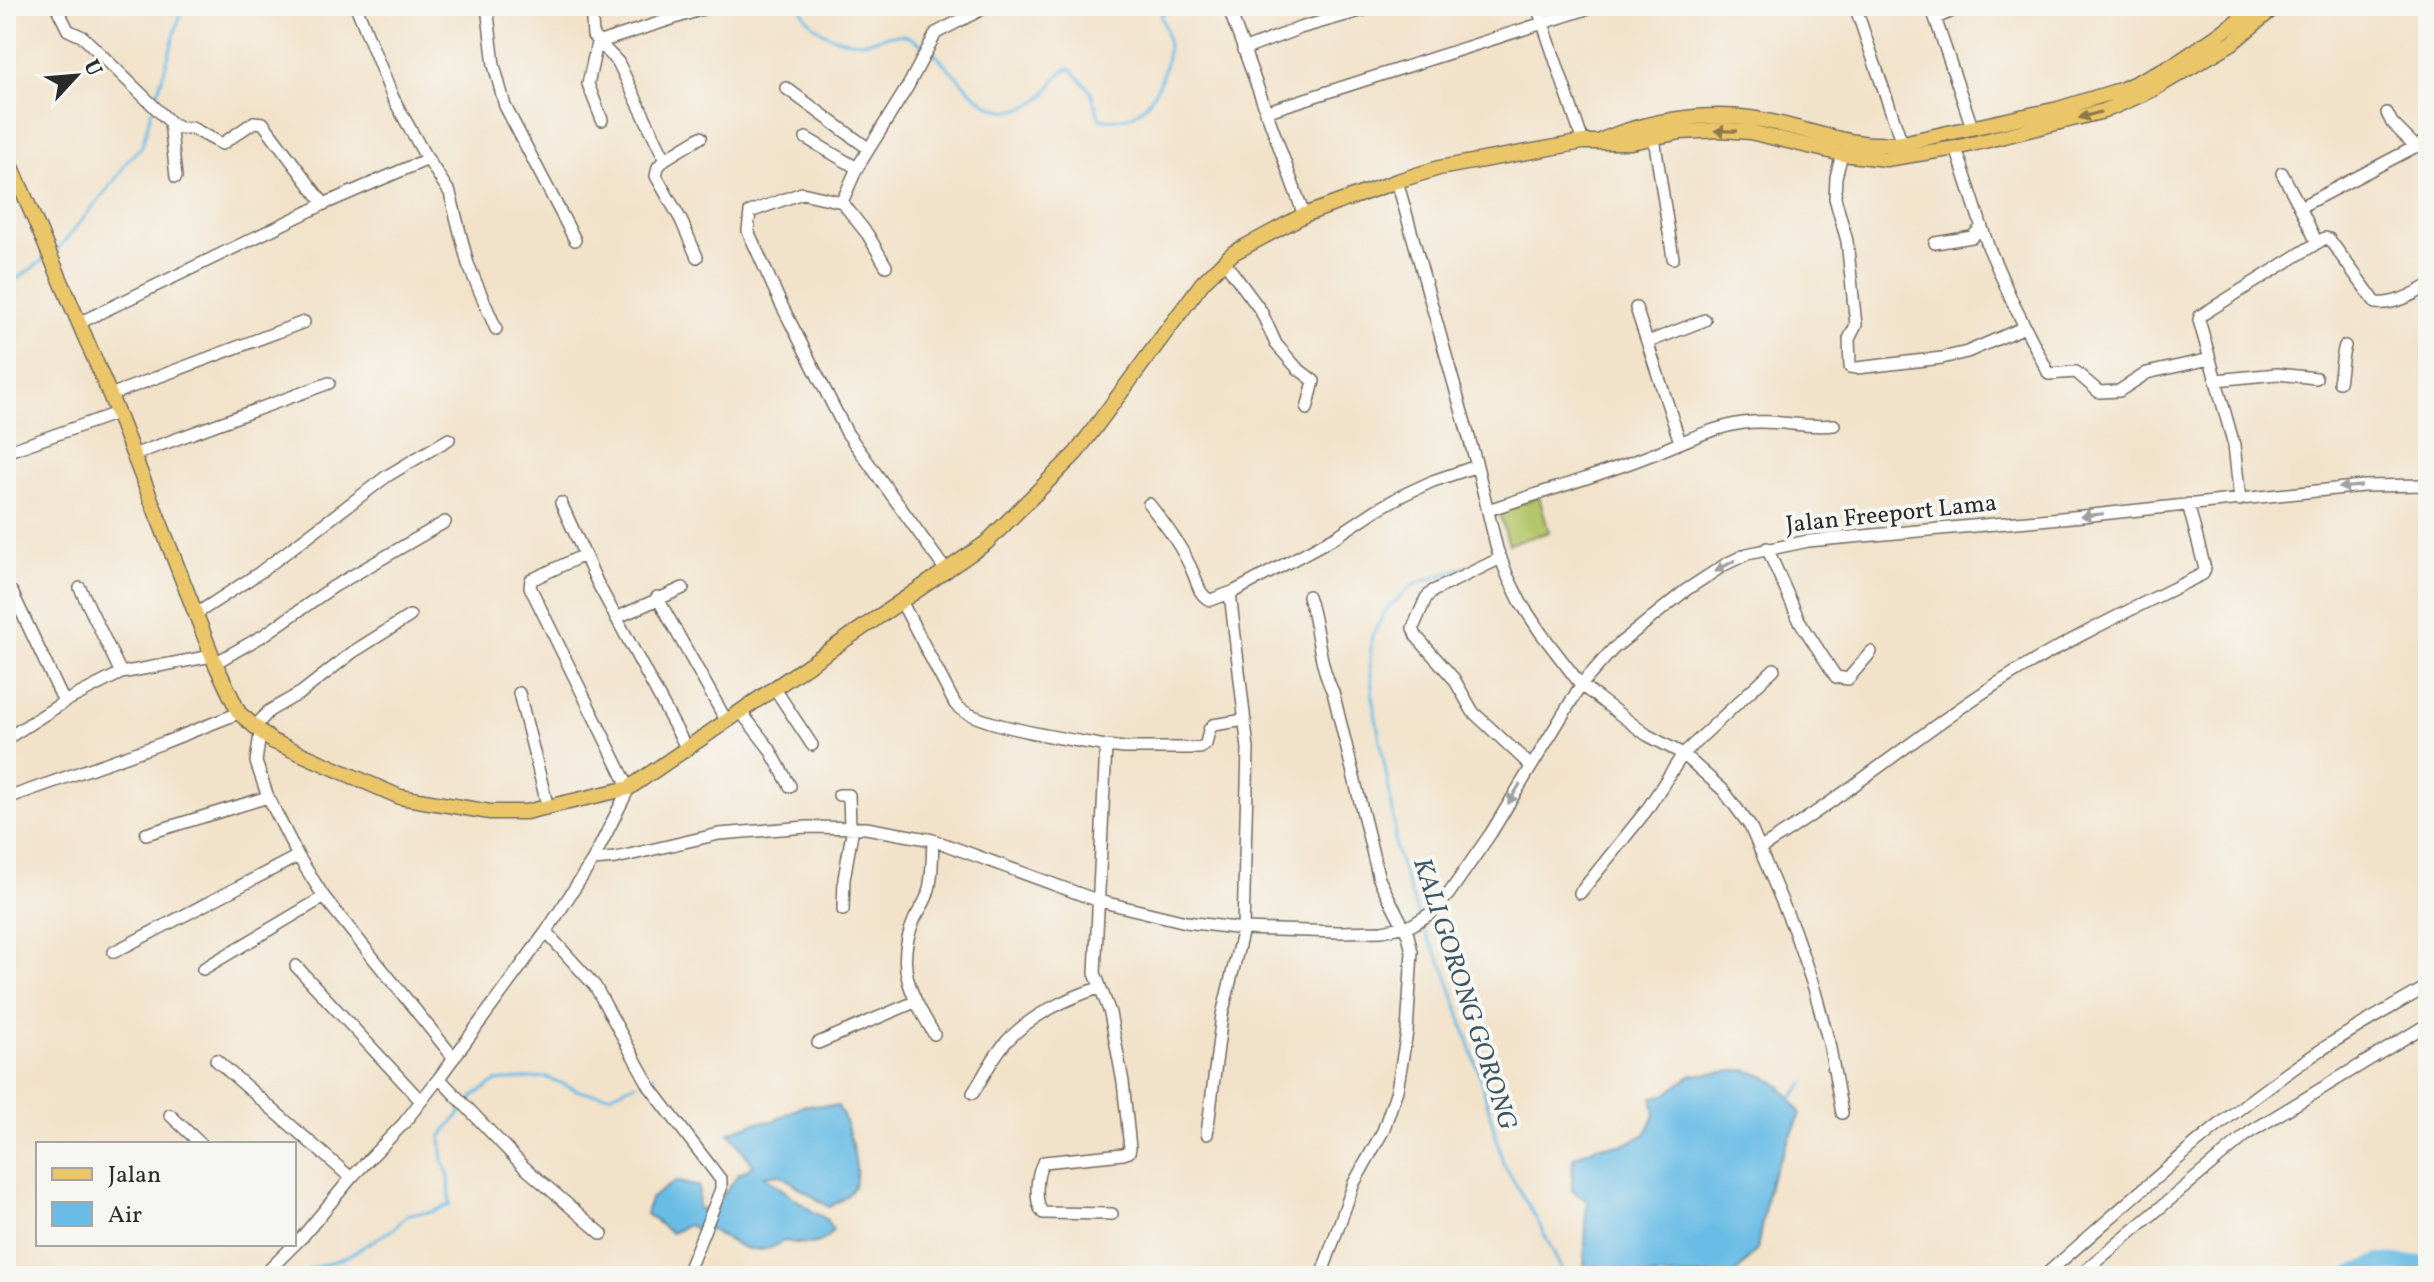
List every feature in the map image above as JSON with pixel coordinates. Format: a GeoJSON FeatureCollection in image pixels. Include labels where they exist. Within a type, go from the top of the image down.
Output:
{"type":"FeatureCollection","features":[{"type":"Feature","properties":{"kind":"main road"},"geometry":{"type":"LineString","coordinates":[[1600,141],[1627,129],[1714,117],[1750,118],[1854,143],[1904,149],[1956,148],[2104,111],[2152,90],[2207,58],[2266,8]]}},
{"type":"Feature","properties":{"kind":"main road"},"geometry":{"type":"LineString","coordinates":[[6,153],[110,395],[213,660],[239,713],[272,741],[400,797],[490,812],[526,812],[629,788],[947,572],[999,532],[1076,453],[1177,315],[1224,261],[1260,237],[1304,215],[1439,168],[1583,142],[1631,142],[1681,132],[1750,132],[1842,154],[1886,159],[1904,149],[1972,127],[2058,109],[2123,89],[2177,63],[2266,8]]}},
{"type":"Feature","properties":{"kind":"street"},"geometry":{"type":"LineString","coordinates":[[56,6],[68,30],[83,37],[155,110],[179,128],[192,128],[222,144],[254,122],[263,123],[324,204]]}},
{"type":"Feature","properties":{"kind":"street"},"geometry":{"type":"LineString","coordinates":[[356,6],[393,98],[450,193],[468,264],[496,329]]}},
{"type":"Feature","properties":{"kind":"street"},"geometry":{"type":"LineString","coordinates":[[487,6],[494,65],[505,106],[575,240]]}},
{"type":"Feature","properties":{"kind":"street"},"geometry":{"type":"LineString","coordinates":[[591,6],[590,27],[597,43],[618,62],[665,159]]}},
{"type":"Feature","properties":{"kind":"street"},"geometry":{"type":"LineString","coordinates":[[597,43],[712,6]]}},
{"type":"Feature","properties":{"kind":"street"},"geometry":{"type":"LineString","coordinates":[[842,202],[857,168],[936,33],[988,6]]}},
{"type":"Feature","properties":{"kind":"street"},"geometry":{"type":"LineString","coordinates":[[1228,6],[1304,215]]}},
{"type":"Feature","properties":{"kind":"street"},"geometry":{"type":"LineString","coordinates":[[1243,50],[1300,28],[1378,6]]}},
{"type":"Feature","properties":{"kind":"street"},"geometry":{"type":"LineString","coordinates":[[1537,6],[1583,142]]}},
{"type":"Feature","properties":{"kind":"street"},"geometry":{"type":"LineString","coordinates":[[1265,112],[1596,6]]}},
{"type":"Feature","properties":{"kind":"street"},"geometry":{"type":"LineString","coordinates":[[1855,6],[1904,149]]}},
{"type":"Feature","properties":{"kind":"street"},"geometry":{"type":"LineString","coordinates":[[1964,6],[1934,12],[1972,127]]}},
{"type":"Feature","properties":{"kind":"street"},"geometry":{"type":"LineString","coordinates":[[597,43],[588,84],[602,120]]}},
{"type":"Feature","properties":{"kind":"street"},"geometry":{"type":"LineString","coordinates":[[786,88],[869,149]]}},
{"type":"Feature","properties":{"kind":"street"},"geometry":{"type":"LineString","coordinates":[[2300,207],[2424,144],[2392,123],[2387,113]]}},
{"type":"Feature","properties":{"kind":"street"},"geometry":{"type":"LineString","coordinates":[[170,122],[176,177]]}},
{"type":"Feature","properties":{"kind":"street"},"geometry":{"type":"LineString","coordinates":[[697,257],[681,220],[656,176],[658,167],[665,159],[701,137]]}},
{"type":"Feature","properties":{"kind":"street"},"geometry":{"type":"LineString","coordinates":[[806,138],[857,168]]}},
{"type":"Feature","properties":{"kind":"street"},"geometry":{"type":"LineString","coordinates":[[1654,138],[1673,258]]}},
{"type":"Feature","properties":{"kind":"street"},"geometry":{"type":"LineString","coordinates":[[1956,148],[1982,227],[2049,374],[2076,372],[2099,392],[2119,391],[2147,373],[2210,359]]}},
{"type":"Feature","properties":{"kind":"street"},"geometry":{"type":"LineString","coordinates":[[1842,154],[1835,198],[1847,241],[1856,325],[1849,339],[1850,367],[1942,358],[1967,352],[2025,327]]}},
{"type":"Feature","properties":{"kind":"street"},"geometry":{"type":"LineString","coordinates":[[79,323],[324,204],[428,159]]}},
{"type":"Feature","properties":{"kind":"street"},"geometry":{"type":"LineString","coordinates":[[2282,173],[2317,243]]}},
{"type":"Feature","properties":{"kind":"street"},"geometry":{"type":"LineString","coordinates":[[1397,181],[1499,554],[1521,603],[1581,685],[1647,735],[1683,754],[1723,790],[1750,826],[1794,930],[1814,988],[1842,1113]]}},
{"type":"Feature","properties":{"kind":"street"},"geometry":{"type":"LineString","coordinates":[[886,266],[868,235],[842,202],[802,193],[750,212],[748,231],[781,304],[847,433],[947,572]]}},
{"type":"Feature","properties":{"kind":"street"},"geometry":{"type":"LineString","coordinates":[[1935,243],[1972,237],[1982,227]]}},
{"type":"Feature","properties":{"kind":"street"},"geometry":{"type":"LineString","coordinates":[[2240,500],[2234,445],[2198,324],[2200,316],[2325,238],[2329,239],[2376,303],[2385,304],[2411,296],[2428,286]]}},
{"type":"Feature","properties":{"kind":"street"},"geometry":{"type":"LineString","coordinates":[[1224,261],[1261,311],[1276,344],[1297,368],[1314,381],[1315,388],[1307,409]]}},
{"type":"Feature","properties":{"kind":"street"},"geometry":{"type":"LineString","coordinates":[[1636,308],[1680,442]]}},
{"type":"Feature","properties":{"kind":"street"},"geometry":{"type":"LineString","coordinates":[[1648,342],[1705,320]]}},
{"type":"Feature","properties":{"kind":"street"},"geometry":{"type":"LineString","coordinates":[[110,395],[304,322]]}},
{"type":"Feature","properties":{"kind":"street"},"geometry":{"type":"LineString","coordinates":[[2339,382],[2345,346]]}},
{"type":"Feature","properties":{"kind":"street"},"geometry":{"type":"LineString","coordinates":[[2216,380],[2277,374],[2316,378]]}},
{"type":"Feature","properties":{"kind":"street"},"geometry":{"type":"LineString","coordinates":[[133,455],[329,383]]}},
{"type":"Feature","properties":{"kind":"street"},"geometry":{"type":"LineString","coordinates":[[6,452],[117,413]]}},
{"type":"Feature","properties":{"kind":"street"},"geometry":{"type":"LineString","coordinates":[[1488,510],[1718,429],[1756,422],[1785,421],[1814,427],[1834,425]]}},
{"type":"Feature","properties":{"kind":"street"},"geometry":{"type":"LineString","coordinates":[[196,614],[259,573],[387,476],[449,439]]}},
{"type":"Feature","properties":{"kind":"street"},"geometry":{"type":"LineString","coordinates":[[1149,504],[1181,548],[1206,599],[1211,600],[1337,536],[1403,495],[1477,466]]}},
{"type":"Feature","properties":{"kind":"street","name":"Jalan Freeport Lama"},"geometry":{"type":"LineString","coordinates":[[1407,926],[1431,913],[1448,895],[1491,833],[1581,685],[1613,649],[1686,590],[1726,564],[1767,548],[1808,541],[2363,486],[2428,485]]}},
{"type":"Feature","properties":{"kind":"street"},"geometry":{"type":"LineString","coordinates":[[561,503],[616,618],[687,749]]}},
{"type":"Feature","properties":{"kind":"street"},"geometry":{"type":"LineString","coordinates":[[1759,843],[1812,816],[2007,677],[2134,607],[2203,574],[2204,563],[2188,504]]}},
{"type":"Feature","properties":{"kind":"street"},"geometry":{"type":"LineString","coordinates":[[6,739],[64,702],[121,673],[213,660],[264,635],[333,587],[445,522]]}},
{"type":"Feature","properties":{"kind":"street"},"geometry":{"type":"LineString","coordinates":[[1767,548],[1799,620],[1836,677],[1848,679],[1871,652]]}},
{"type":"Feature","properties":{"kind":"street"},"geometry":{"type":"LineString","coordinates":[[1499,554],[1433,591],[1426,598],[1413,628],[1416,636],[1454,679],[1470,708],[1531,766]]}},
{"type":"Feature","properties":{"kind":"street"},"geometry":{"type":"LineString","coordinates":[[298,1232],[404,1123],[454,1058],[546,932],[593,860],[629,788],[530,587],[531,580],[584,555]]}},
{"type":"Feature","properties":{"kind":"street"},"geometry":{"type":"LineString","coordinates":[[80,588],[121,673]]}},
{"type":"Feature","properties":{"kind":"street"},"geometry":{"type":"LineString","coordinates":[[616,618],[657,597],[683,588]]}},
{"type":"Feature","properties":{"kind":"street"},"geometry":{"type":"LineString","coordinates":[[12,592],[64,702]]}},
{"type":"Feature","properties":{"kind":"street"},"geometry":{"type":"LineString","coordinates":[[1207,1134],[1222,1015],[1243,929],[1249,764],[1230,593]]}},
{"type":"Feature","properties":{"kind":"street"},"geometry":{"type":"LineString","coordinates":[[1308,596],[1324,673],[1333,692],[1375,864],[1407,926],[1412,952],[1407,1032],[1397,1090],[1383,1131],[1354,1183],[1321,1276]]}},
{"type":"Feature","properties":{"kind":"street"},"geometry":{"type":"LineString","coordinates":[[657,597],[727,722]]}},
{"type":"Feature","properties":{"kind":"street"},"geometry":{"type":"LineString","coordinates":[[901,601],[955,704],[964,713],[1021,729],[1125,748],[1200,748],[1206,744],[1213,725],[1245,720]]}},
{"type":"Feature","properties":{"kind":"street"},"geometry":{"type":"LineString","coordinates":[[410,616],[353,652],[302,692],[269,711],[257,731],[256,758],[268,797],[298,856],[324,897],[454,1058]]}},
{"type":"Feature","properties":{"kind":"street"},"geometry":{"type":"LineString","coordinates":[[1580,893],[1646,811],[1683,754],[1774,669]]}},
{"type":"Feature","properties":{"kind":"street"},"geometry":{"type":"LineString","coordinates":[[775,689],[812,745]]}},
{"type":"Feature","properties":{"kind":"street"},"geometry":{"type":"LineString","coordinates":[[519,693],[548,808]]}},
{"type":"Feature","properties":{"kind":"street"},"geometry":{"type":"LineString","coordinates":[[741,712],[769,748],[790,786]]}},
{"type":"Feature","properties":{"kind":"street"},"geometry":{"type":"LineString","coordinates":[[13,796],[239,713]]}},
{"type":"Feature","properties":{"kind":"street"},"geometry":{"type":"LineString","coordinates":[[1106,746],[1096,981],[1108,1003],[1123,1082],[1130,1148],[1123,1154],[1044,1162],[1039,1169],[1038,1205],[1043,1213],[1112,1214]]}},
{"type":"Feature","properties":{"kind":"street"},"geometry":{"type":"LineString","coordinates":[[839,795],[849,795],[851,827],[843,910]]}},
{"type":"Feature","properties":{"kind":"street"},"geometry":{"type":"LineString","coordinates":[[146,834],[268,797]]}},
{"type":"Feature","properties":{"kind":"street"},"geometry":{"type":"LineString","coordinates":[[593,860],[616,858],[719,834],[851,827],[889,830],[933,840],[1099,901],[1186,922],[1243,929],[1339,932],[1382,931],[1407,926]]}},
{"type":"Feature","properties":{"kind":"street"},"geometry":{"type":"LineString","coordinates":[[933,840],[928,894],[915,918],[904,951],[908,985],[934,1034]]}},
{"type":"Feature","properties":{"kind":"street"},"geometry":{"type":"LineString","coordinates":[[114,952],[298,856]]}},
{"type":"Feature","properties":{"kind":"street"},"geometry":{"type":"LineString","coordinates":[[203,969],[324,897]]}},
{"type":"Feature","properties":{"kind":"street"},"geometry":{"type":"LineString","coordinates":[[546,932],[595,986],[650,1087],[719,1176],[721,1189],[718,1199],[686,1276]]}},
{"type":"Feature","properties":{"kind":"street"},"geometry":{"type":"LineString","coordinates":[[296,966],[421,1101]]}},
{"type":"Feature","properties":{"kind":"street"},"geometry":{"type":"LineString","coordinates":[[2044,1276],[2213,1129],[2271,1085],[2318,1051],[2428,986]]}},
{"type":"Feature","properties":{"kind":"street"},"geometry":{"type":"LineString","coordinates":[[973,1093],[1000,1051],[1019,1031],[1068,999],[1099,988]]}},
{"type":"Feature","properties":{"kind":"street"},"geometry":{"type":"LineString","coordinates":[[818,1043],[915,1002]]}},
{"type":"Feature","properties":{"kind":"street"},"geometry":{"type":"LineString","coordinates":[[2079,1276],[2250,1132],[2428,1024]]}},
{"type":"Feature","properties":{"kind":"street"},"geometry":{"type":"LineString","coordinates":[[216,1060],[351,1178]]}},
{"type":"Feature","properties":{"kind":"street"},"geometry":{"type":"LineString","coordinates":[[439,1078],[524,1167],[602,1234]]}},
{"type":"Feature","properties":{"kind":"street"},"geometry":{"type":"LineString","coordinates":[[170,1115],[199,1142]]}},
{"type":"Feature","properties":{"kind":"street"},"geometry":{"type":"LineString","coordinates":[[263,1276],[287,1246]]}},
{"type":"Feature","properties":{"kind":"green space"},"geometry":{"type":"Polygon","coordinates":[[[1539,497],[1549,532],[1509,544],[1499,513],[1539,497]]]}},
{"type":"Feature","properties":{"kind":"water"},"geometry":{"type":"Polygon","coordinates":[[[1746,1070],[1779,1085],[1801,1114],[1770,1180],[1757,1249],[1734,1276],[1584,1276],[1587,1201],[1572,1190],[1573,1158],[1597,1146],[1623,1145],[1646,1134],[1655,1115],[1652,1097],[1665,1095],[1691,1075],[1746,1070]]]}},
{"type":"Feature","properties":{"kind":"water"},"geometry":{"type":"Polygon","coordinates":[[[805,1105],[838,1106],[853,1148],[854,1187],[829,1207],[779,1174],[764,1176],[826,1219],[833,1230],[823,1240],[811,1244],[784,1241],[774,1247],[755,1250],[737,1245],[710,1229],[701,1233],[688,1225],[671,1233],[646,1214],[650,1199],[675,1181],[699,1187],[698,1209],[713,1208],[740,1173],[754,1166],[729,1132],[755,1123],[773,1121],[805,1105]]]}},
{"type":"Feature","properties":{"kind":"waterway"},"geometry":{"type":"LineString","coordinates":[[155,102],[183,6]]}},
{"type":"Feature","properties":{"kind":"waterway"},"geometry":{"type":"LineString","coordinates":[[800,6],[810,22],[833,37],[861,42],[904,35],[926,48]]}},
{"type":"Feature","properties":{"kind":"waterway"},"geometry":{"type":"LineString","coordinates":[[932,52],[980,99],[993,107],[1007,110],[1023,108],[1040,99],[1070,68],[1090,90],[1100,119],[1121,118],[1141,109],[1156,90],[1165,67],[1168,43],[1161,14],[1182,6]]}},
{"type":"Feature","properties":{"kind":"waterway"},"geometry":{"type":"LineString","coordinates":[[57,250],[142,146],[152,109]]}},
{"type":"Feature","properties":{"kind":"waterway"},"geometry":{"type":"LineString","coordinates":[[6,287],[43,260]]}},
{"type":"Feature","properties":{"kind":"waterway","name":"KALI GORONG GORONG"},"geometry":{"type":"LineString","coordinates":[[1419,918],[1396,851],[1393,812],[1373,701],[1370,663],[1372,636],[1386,610],[1413,585],[1464,567]]}},
{"type":"Feature","properties":{"kind":"waterway","name":"KALI GORONG GORONG"},"geometry":{"type":"LineString","coordinates":[[1421,925],[1445,970],[1481,1079],[1503,1163],[1536,1218],[1565,1276]]}},
{"type":"Feature","properties":{"kind":"waterway"},"geometry":{"type":"LineString","coordinates":[[302,1276],[309,1270],[346,1257],[393,1229],[408,1214],[431,1212],[450,1205],[449,1176],[443,1161],[441,1137],[476,1094],[497,1081],[546,1077],[582,1092],[610,1095],[636,1083]]}},
{"type":"Feature","properties":{"kind":"waterway"},"geometry":{"type":"LineString","coordinates":[[1788,1102],[1804,1084]]}},
{"type":"Feature","properties":{"kind":"waterway"},"geometry":{"type":"LineString","coordinates":[[2350,1276],[2380,1263],[2428,1265]]}}]}
